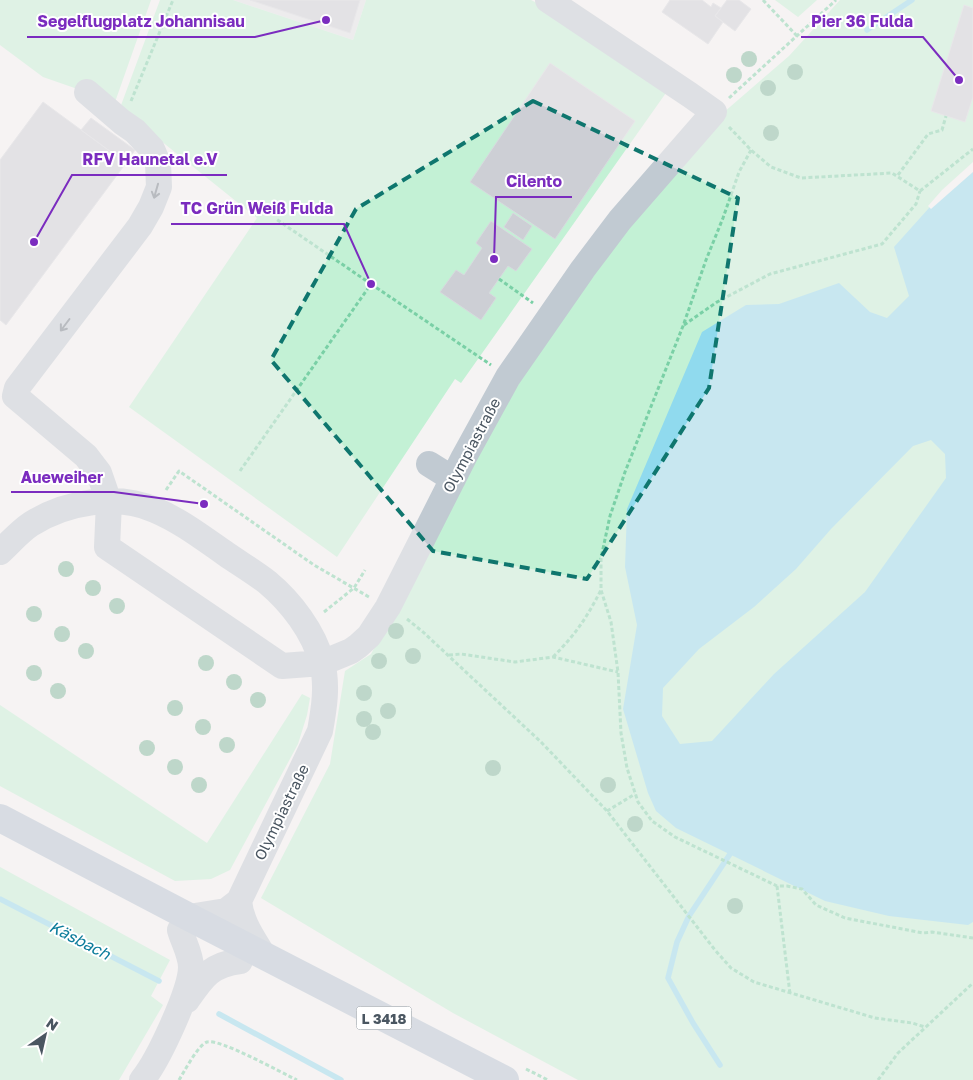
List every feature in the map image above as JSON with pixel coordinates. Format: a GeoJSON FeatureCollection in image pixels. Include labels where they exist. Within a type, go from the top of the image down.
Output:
{"type":"FeatureCollection","features":[{"type":"Feature","properties":{"kind":"main road","name":"L 3418"},"geometry":{"type":"LineString","coordinates":[[0,818],[184,923]]}},
{"type":"Feature","properties":{"kind":"main road","name":"L 3418"},"geometry":{"type":"LineString","coordinates":[[0,830],[251,958],[477,1080]]}},
{"type":"Feature","properties":{"kind":"main road","name":"L 3418"},"geometry":{"type":"LineString","coordinates":[[251,958],[505,1080]]}},
{"type":"Feature","properties":{"kind":"street"},"geometry":{"type":"LineString","coordinates":[[548,0],[714,112]]}},
{"type":"Feature","properties":{"kind":"street"},"geometry":{"type":"LineString","coordinates":[[87,92],[135,131],[152,149],[158,163],[159,188],[140,226],[11,390],[86,456],[98,472],[110,502],[106,547],[282,666],[322,663]]}},
{"type":"Feature","properties":{"kind":"street","name":"Olympiastraße"},"geometry":{"type":"LineString","coordinates":[[322,663],[351,651],[369,636],[388,607],[453,479],[508,377],[549,315],[620,220],[714,112]]}},
{"type":"Feature","properties":{"kind":"street"},"geometry":{"type":"LineString","coordinates":[[429,464],[453,479]]}},
{"type":"Feature","properties":{"kind":"street","name":"Olympiastraße"},"geometry":{"type":"LineString","coordinates":[[0,552],[30,524],[63,508],[110,502],[130,503],[153,509],[170,517],[266,582],[288,603],[307,630],[322,663],[325,706],[320,731],[239,901]]}},
{"type":"Feature","properties":{"kind":"street"},"geometry":{"type":"LineString","coordinates":[[178,1013],[189,982],[191,965],[184,923],[226,911],[239,901]]}},
{"type":"Feature","properties":{"kind":"street"},"geometry":{"type":"LineString","coordinates":[[142,1080],[178,1013],[202,978],[211,970],[223,964],[251,958],[239,901]]}},
{"type":"Feature","properties":{"kind":"path"},"geometry":{"type":"LineString","coordinates":[[122,122],[173,0]]}},
{"type":"Feature","properties":{"kind":"path"},"geometry":{"type":"LineString","coordinates":[[763,0],[797,36]]}},
{"type":"Feature","properties":{"kind":"path"},"geometry":{"type":"LineString","coordinates":[[836,0],[714,112],[751,150],[772,167],[801,178],[892,173],[898,175],[920,191]]}},
{"type":"Feature","properties":{"kind":"path"},"geometry":{"type":"LineString","coordinates":[[898,175],[928,134],[942,130],[946,116]]}},
{"type":"Feature","properties":{"kind":"path"},"geometry":{"type":"LineString","coordinates":[[683,326],[717,302],[770,274],[882,244],[916,204],[920,191],[973,149]]}},
{"type":"Feature","properties":{"kind":"path"},"geometry":{"type":"LineString","coordinates":[[751,150],[739,172],[724,218],[706,260],[683,326],[625,472],[610,516],[601,558],[601,590],[611,622],[618,672],[621,733],[634,794],[652,821],[675,837],[777,886],[802,889],[816,904],[844,918],[923,933],[932,932],[973,938]]}},
{"type":"Feature","properties":{"kind":"path"},"geometry":{"type":"LineString","coordinates":[[276,219],[508,377]]}},
{"type":"Feature","properties":{"kind":"path"},"geometry":{"type":"LineString","coordinates":[[499,279],[549,315]]}},
{"type":"Feature","properties":{"kind":"path"},"geometry":{"type":"LineString","coordinates":[[240,471],[371,284]]}},
{"type":"Feature","properties":{"kind":"path"},"geometry":{"type":"LineString","coordinates":[[164,493],[179,471],[314,564],[354,588]]}},
{"type":"Feature","properties":{"kind":"path"},"geometry":{"type":"LineString","coordinates":[[318,617],[354,588],[365,570]]}},
{"type":"Feature","properties":{"kind":"path"},"geometry":{"type":"LineString","coordinates":[[552,657],[573,638],[601,590]]}},
{"type":"Feature","properties":{"kind":"path"},"geometry":{"type":"LineString","coordinates":[[423,632],[541,742],[607,811],[715,950],[732,968],[754,982],[790,994],[875,1018],[912,1023],[925,1027]]}},
{"type":"Feature","properties":{"kind":"path"},"geometry":{"type":"LineString","coordinates":[[448,656],[461,654],[515,662],[552,657],[618,672]]}},
{"type":"Feature","properties":{"kind":"path"},"geometry":{"type":"LineString","coordinates":[[607,811],[634,794]]}},
{"type":"Feature","properties":{"kind":"path"},"geometry":{"type":"LineString","coordinates":[[777,886],[790,994]]}},
{"type":"Feature","properties":{"kind":"path"},"geometry":{"type":"LineString","coordinates":[[878,1080],[898,1052],[973,983]]}},
{"type":"Feature","properties":{"kind":"path"},"geometry":{"type":"LineString","coordinates":[[179,1080],[203,1045],[210,1042],[224,1044],[297,1080]]}},
{"type":"Feature","properties":{"kind":"highlighted area"},"geometry":{"type":"Polygon","coordinates":[[[533,101],[738,198],[709,388],[587,579],[433,551],[271,360],[356,209],[533,101]]]}},
{"type":"Feature","properties":{"kind":"shaded area"},"geometry":{"type":"Polygon","coordinates":[[[233,0],[366,0],[353,40],[233,0]]]}},
{"type":"Feature","properties":{"kind":"green space"},"geometry":{"type":"Polygon","coordinates":[[[0,0],[151,0],[115,102],[43,77],[0,45],[0,0]]]}},
{"type":"Feature","properties":{"kind":"green space"},"geometry":{"type":"Polygon","coordinates":[[[160,0],[233,0],[353,40],[366,0],[531,0],[668,90],[461,383],[455,379],[337,557],[129,407],[257,218],[120,108],[160,0]]]}},
{"type":"Feature","properties":{"kind":"green space"},"geometry":{"type":"Polygon","coordinates":[[[775,0],[817,0],[798,17],[775,0]]]}},
{"type":"Feature","properties":{"kind":"green space"},"geometry":{"type":"Polygon","coordinates":[[[840,0],[973,0],[973,1080],[578,1080],[453,1013],[261,898],[330,764],[345,671],[371,654],[394,611],[424,546],[567,301],[723,113],[789,56],[840,0]]]}},
{"type":"Feature","properties":{"kind":"green space"},"geometry":{"type":"Polygon","coordinates":[[[302,694],[310,698],[298,744],[230,870],[211,879],[175,881],[0,786],[0,705],[207,843],[302,694]]]}},
{"type":"Feature","properties":{"kind":"green space"},"geometry":{"type":"Polygon","coordinates":[[[0,867],[170,960],[151,996],[163,1005],[119,1080],[0,1080],[0,867]]]}},
{"type":"Feature","properties":{"kind":"water"},"geometry":{"type":"Polygon","coordinates":[[[973,164],[973,922],[968,925],[889,916],[825,901],[676,828],[656,811],[648,793],[623,709],[637,625],[625,567],[627,509],[702,332],[746,305],[779,304],[839,283],[870,312],[887,318],[909,296],[894,247],[946,189],[973,164]],[[931,440],[913,446],[831,529],[796,569],[754,607],[699,649],[663,688],[662,716],[680,744],[712,741],[774,674],[865,592],[946,478],[945,454],[931,440]]]}},
{"type":"Feature","properties":{"kind":"pier"},"geometry":{"type":"Polygon","coordinates":[[[973,162],[973,172],[931,209],[928,206],[942,190],[973,162]]]}},
{"type":"Feature","properties":{"kind":"building"},"geometry":{"type":"Polygon","coordinates":[[[250,0],[360,0],[350,33],[250,0]]]}},
{"type":"Feature","properties":{"kind":"building"},"geometry":{"type":"Polygon","coordinates":[[[670,0],[702,0],[711,7],[713,3],[721,8],[715,16],[723,22],[708,44],[662,12],[670,0]]]}},
{"type":"Feature","properties":{"kind":"building"},"geometry":{"type":"Polygon","coordinates":[[[727,0],[739,0],[751,9],[735,31],[715,16],[727,0]]]}},
{"type":"Feature","properties":{"kind":"building"},"geometry":{"type":"Polygon","coordinates":[[[964,5],[973,8],[973,97],[965,122],[931,111],[964,5]]]}},
{"type":"Feature","properties":{"kind":"building"},"geometry":{"type":"Polygon","coordinates":[[[550,63],[635,121],[555,239],[470,182],[550,63]]]}},
{"type":"Feature","properties":{"kind":"building"},"geometry":{"type":"Polygon","coordinates":[[[43,102],[126,163],[6,325],[0,320],[0,160],[43,102]]]}},
{"type":"Feature","properties":{"kind":"building"},"geometry":{"type":"Polygon","coordinates":[[[91,118],[135,150],[126,163],[81,130],[91,118]]]}},
{"type":"Feature","properties":{"kind":"building"},"geometry":{"type":"Polygon","coordinates":[[[513,213],[532,226],[523,240],[504,227],[513,213]]]}},
{"type":"Feature","properties":{"kind":"building"},"geometry":{"type":"Polygon","coordinates":[[[491,221],[532,249],[516,271],[508,266],[489,293],[496,298],[481,320],[440,292],[456,270],[464,275],[482,248],[476,243],[491,221]]]}},
{"type":"Feature","properties":{"kind":"waterway"},"geometry":{"type":"LineString","coordinates":[[867,30],[912,0]]}},
{"type":"Feature","properties":{"kind":"waterway"},"geometry":{"type":"LineString","coordinates":[[720,1065],[693,1023],[668,978],[677,942],[689,916],[730,854]]}},
{"type":"Feature","properties":{"kind":"waterway","name":"Käsbach"},"geometry":{"type":"LineString","coordinates":[[0,899],[159,981]]}},
{"type":"Feature","properties":{"kind":"waterway","name":"Käsbach"},"geometry":{"type":"LineString","coordinates":[[219,1014],[341,1080]]}},
{"type":"Feature","properties":{"kind":"place","name":"Segelflugplatz Johannisau"},"geometry":{"type":"Point","coordinates":[326,20]}},
{"type":"Feature","properties":{"kind":"place","name":"Pier 36 Fulda"},"geometry":{"type":"Point","coordinates":[959,80]}},
{"type":"Feature","properties":{"kind":"place","name":"RFV Haunetal e.V"},"geometry":{"type":"Point","coordinates":[34,242]}},
{"type":"Feature","properties":{"kind":"place","name":"Cilento"},"geometry":{"type":"Point","coordinates":[494,259]}},
{"type":"Feature","properties":{"kind":"place","name":"TC Grün Weiß Fulda"},"geometry":{"type":"Point","coordinates":[371,284]}},
{"type":"Feature","properties":{"kind":"place","name":"Aueweiher"},"geometry":{"type":"Point","coordinates":[204,504]}}]}
